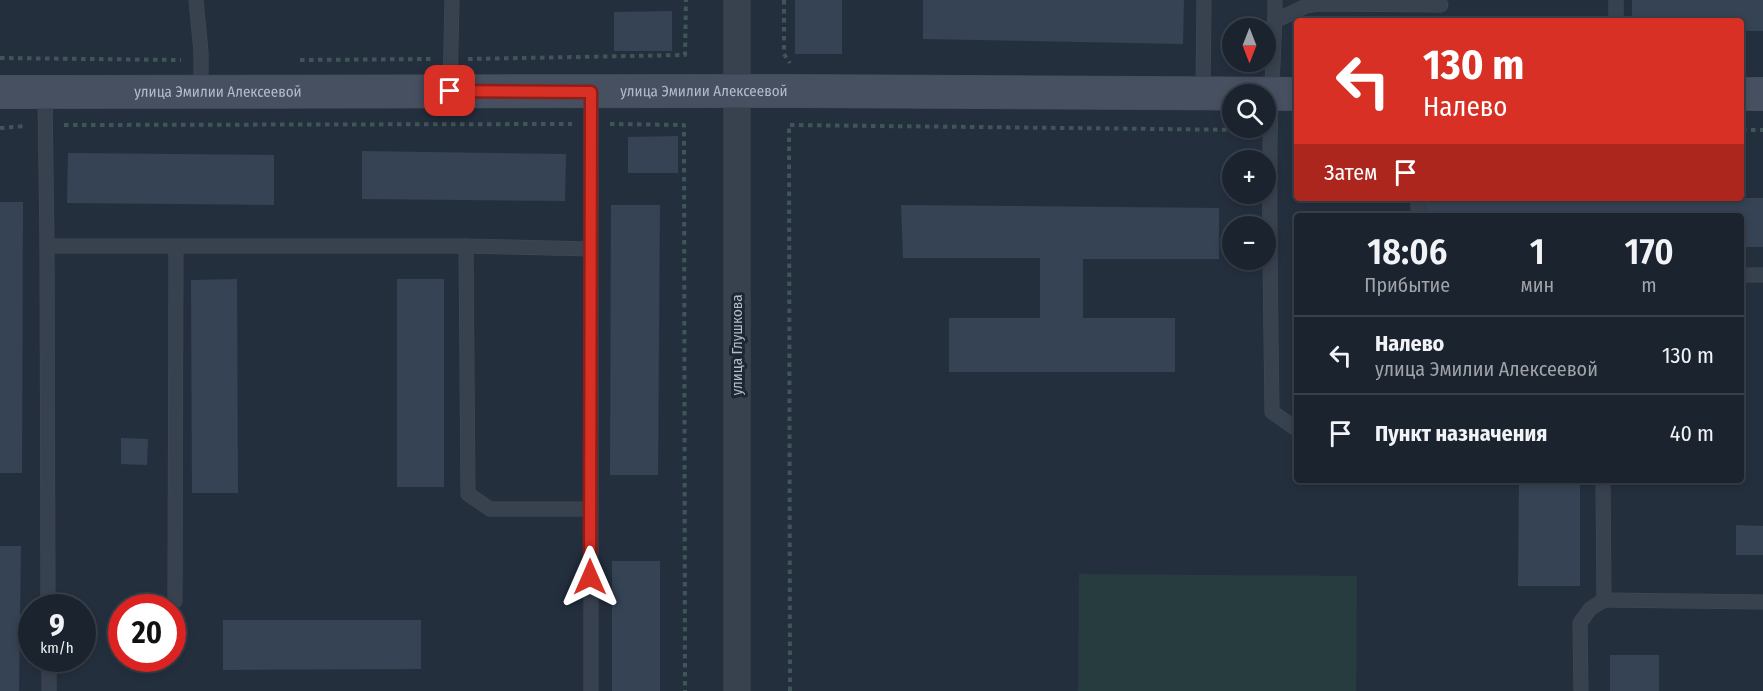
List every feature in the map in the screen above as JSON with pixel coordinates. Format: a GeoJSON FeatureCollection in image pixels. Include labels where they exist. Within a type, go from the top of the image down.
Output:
{"type":"FeatureCollection","features":[{"type":"Feature","properties":{"kind":"street","name":"улица Глушкова"},"geometry":{"type":"LineString","coordinates":[[737,0],[737,691]]}},
{"type":"Feature","properties":{"kind":"street","name":"улица Эмилии Алексеевой"},"geometry":{"type":"LineString","coordinates":[[0,92],[450,91],[591,108],[737,91],[1284,94]]}},
{"type":"Feature","properties":{"kind":"street"},"geometry":{"type":"LineString","coordinates":[[1744,94],[1763,94]]}},
{"type":"Feature","properties":{"kind":"lane"},"geometry":{"type":"LineString","coordinates":[[196,0],[201,92]]}},
{"type":"Feature","properties":{"kind":"lane"},"geometry":{"type":"LineString","coordinates":[[450,91],[452,0]]}},
{"type":"Feature","properties":{"kind":"lane"},"geometry":{"type":"LineString","coordinates":[[1203,93],[1204,0]]}},
{"type":"Feature","properties":{"kind":"lane"},"geometry":{"type":"LineString","coordinates":[[1275,0],[1275,18]]}},
{"type":"Feature","properties":{"kind":"lane"},"geometry":{"type":"LineString","coordinates":[[1616,0],[1616,18]]}},
{"type":"Feature","properties":{"kind":"lane"},"geometry":{"type":"LineString","coordinates":[[1276,21],[1306,6],[1318,4],[1441,5]]}},
{"type":"Feature","properties":{"kind":"lane"},"geometry":{"type":"LineString","coordinates":[[1276,29],[1284,94],[1276,115]]}},
{"type":"Feature","properties":{"kind":"lane"},"geometry":{"type":"LineString","coordinates":[[45,93],[48,594]]}},
{"type":"Feature","properties":{"kind":"lane"},"geometry":{"type":"LineString","coordinates":[[591,108],[591,691]]}},
{"type":"Feature","properties":{"kind":"lane"},"geometry":{"type":"LineString","coordinates":[[1270,138],[1272,412],[1294,427]]}},
{"type":"Feature","properties":{"kind":"lane"},"geometry":{"type":"LineString","coordinates":[[47,246],[466,246],[590,249]]}},
{"type":"Feature","properties":{"kind":"lane"},"geometry":{"type":"LineString","coordinates":[[466,246],[468,494],[490,509],[590,509]]}},
{"type":"Feature","properties":{"kind":"lane"},"geometry":{"type":"LineString","coordinates":[[175,594],[176,247]]}},
{"type":"Feature","properties":{"kind":"lane"},"geometry":{"type":"LineString","coordinates":[[1744,275],[1763,275]]}},
{"type":"Feature","properties":{"kind":"lane"},"geometry":{"type":"LineString","coordinates":[[1604,483],[1604,600]]}},
{"type":"Feature","properties":{"kind":"lane"},"geometry":{"type":"LineString","coordinates":[[1581,691],[1580,622],[1590,609],[1604,600],[1763,602]]}},
{"type":"Feature","properties":{"kind":"lane"},"geometry":{"type":"LineString","coordinates":[[49,672],[49,691]]}},
{"type":"Feature","properties":{"kind":"path"},"geometry":{"type":"LineString","coordinates":[[296,60],[685,55],[686,0]]}},
{"type":"Feature","properties":{"kind":"path"},"geometry":{"type":"LineString","coordinates":[[784,0],[784,54],[789,63]]}},
{"type":"Feature","properties":{"kind":"path"},"geometry":{"type":"LineString","coordinates":[[0,58],[201,60]]}},
{"type":"Feature","properties":{"kind":"path"},"geometry":{"type":"LineString","coordinates":[[0,128],[591,108],[684,124],[685,691]]}},
{"type":"Feature","properties":{"kind":"path"},"geometry":{"type":"LineString","coordinates":[[790,691],[789,125],[1222,130]]}},
{"type":"Feature","properties":{"kind":"path"},"geometry":{"type":"LineString","coordinates":[[1744,130],[1763,130]]}},
{"type":"Feature","properties":{"kind":"green space"},"geometry":{"type":"Polygon","coordinates":[[[1079,574],[1357,576],[1356,691],[1078,691],[1079,574]]]}},
{"type":"Feature","properties":{"kind":"building"},"geometry":{"type":"Polygon","coordinates":[[[795,0],[842,0],[842,54],[795,54],[795,0]]]}},
{"type":"Feature","properties":{"kind":"building"},"geometry":{"type":"Polygon","coordinates":[[[923,0],[1184,0],[1183,44],[923,39],[923,0]]]}},
{"type":"Feature","properties":{"kind":"building"},"geometry":{"type":"Polygon","coordinates":[[[1632,0],[1763,0],[1763,31],[1744,31],[1744,18],[1632,18],[1632,0]]]}},
{"type":"Feature","properties":{"kind":"building"},"geometry":{"type":"Polygon","coordinates":[[[672,11],[672,51],[614,51],[614,12],[672,11]]]}},
{"type":"Feature","properties":{"kind":"building"},"geometry":{"type":"Polygon","coordinates":[[[678,136],[678,173],[628,173],[628,137],[678,136]]]}},
{"type":"Feature","properties":{"kind":"building"},"geometry":{"type":"Polygon","coordinates":[[[362,151],[566,154],[565,201],[362,199],[362,151]]]}},
{"type":"Feature","properties":{"kind":"building"},"geometry":{"type":"Polygon","coordinates":[[[68,153],[274,155],[274,205],[67,203],[68,153]]]}},
{"type":"Feature","properties":{"kind":"building"},"geometry":{"type":"Polygon","coordinates":[[[1744,198],[1763,198],[1763,247],[1744,247],[1744,213],[1426,213],[1426,201],[1744,201],[1744,198]]]}},
{"type":"Feature","properties":{"kind":"building"},"geometry":{"type":"Polygon","coordinates":[[[0,202],[23,202],[22,473],[0,473],[0,202]]]}},
{"type":"Feature","properties":{"kind":"building"},"geometry":{"type":"Polygon","coordinates":[[[611,205],[660,205],[658,475],[610,475],[611,205]]]}},
{"type":"Feature","properties":{"kind":"building"},"geometry":{"type":"Polygon","coordinates":[[[901,205],[1219,208],[1219,259],[1083,259],[1083,318],[1175,318],[1175,372],[949,372],[949,318],[1040,318],[1040,258],[903,258],[901,205]]]}},
{"type":"Feature","properties":{"kind":"building"},"geometry":{"type":"Polygon","coordinates":[[[237,279],[238,493],[192,493],[191,280],[237,279]]]}},
{"type":"Feature","properties":{"kind":"building"},"geometry":{"type":"Polygon","coordinates":[[[397,279],[444,279],[444,487],[397,487],[397,279]]]}},
{"type":"Feature","properties":{"kind":"building"},"geometry":{"type":"Polygon","coordinates":[[[121,438],[148,439],[147,465],[121,464],[121,438]]]}},
{"type":"Feature","properties":{"kind":"building"},"geometry":{"type":"Polygon","coordinates":[[[1519,483],[1580,483],[1580,586],[1518,586],[1519,483]]]}},
{"type":"Feature","properties":{"kind":"building"},"geometry":{"type":"Polygon","coordinates":[[[1736,525],[1763,526],[1763,555],[1736,555],[1736,525]]]}},
{"type":"Feature","properties":{"kind":"building"},"geometry":{"type":"Polygon","coordinates":[[[0,546],[21,546],[20,594],[18,594],[19,691],[0,691],[0,546]]]}},
{"type":"Feature","properties":{"kind":"building"},"geometry":{"type":"Polygon","coordinates":[[[612,561],[660,561],[660,691],[612,691],[612,561]]]}},
{"type":"Feature","properties":{"kind":"building"},"geometry":{"type":"Polygon","coordinates":[[[223,620],[421,620],[421,669],[223,670],[223,620]]]}},
{"type":"Feature","properties":{"kind":"building"},"geometry":{"type":"Polygon","coordinates":[[[1610,655],[1659,655],[1659,691],[1610,691],[1610,655]]]}},
{"type":"Feature","properties":{"kind":"route"},"geometry":{"type":"LineString","coordinates":[[450,91],[591,92],[590,577]]}}]}
